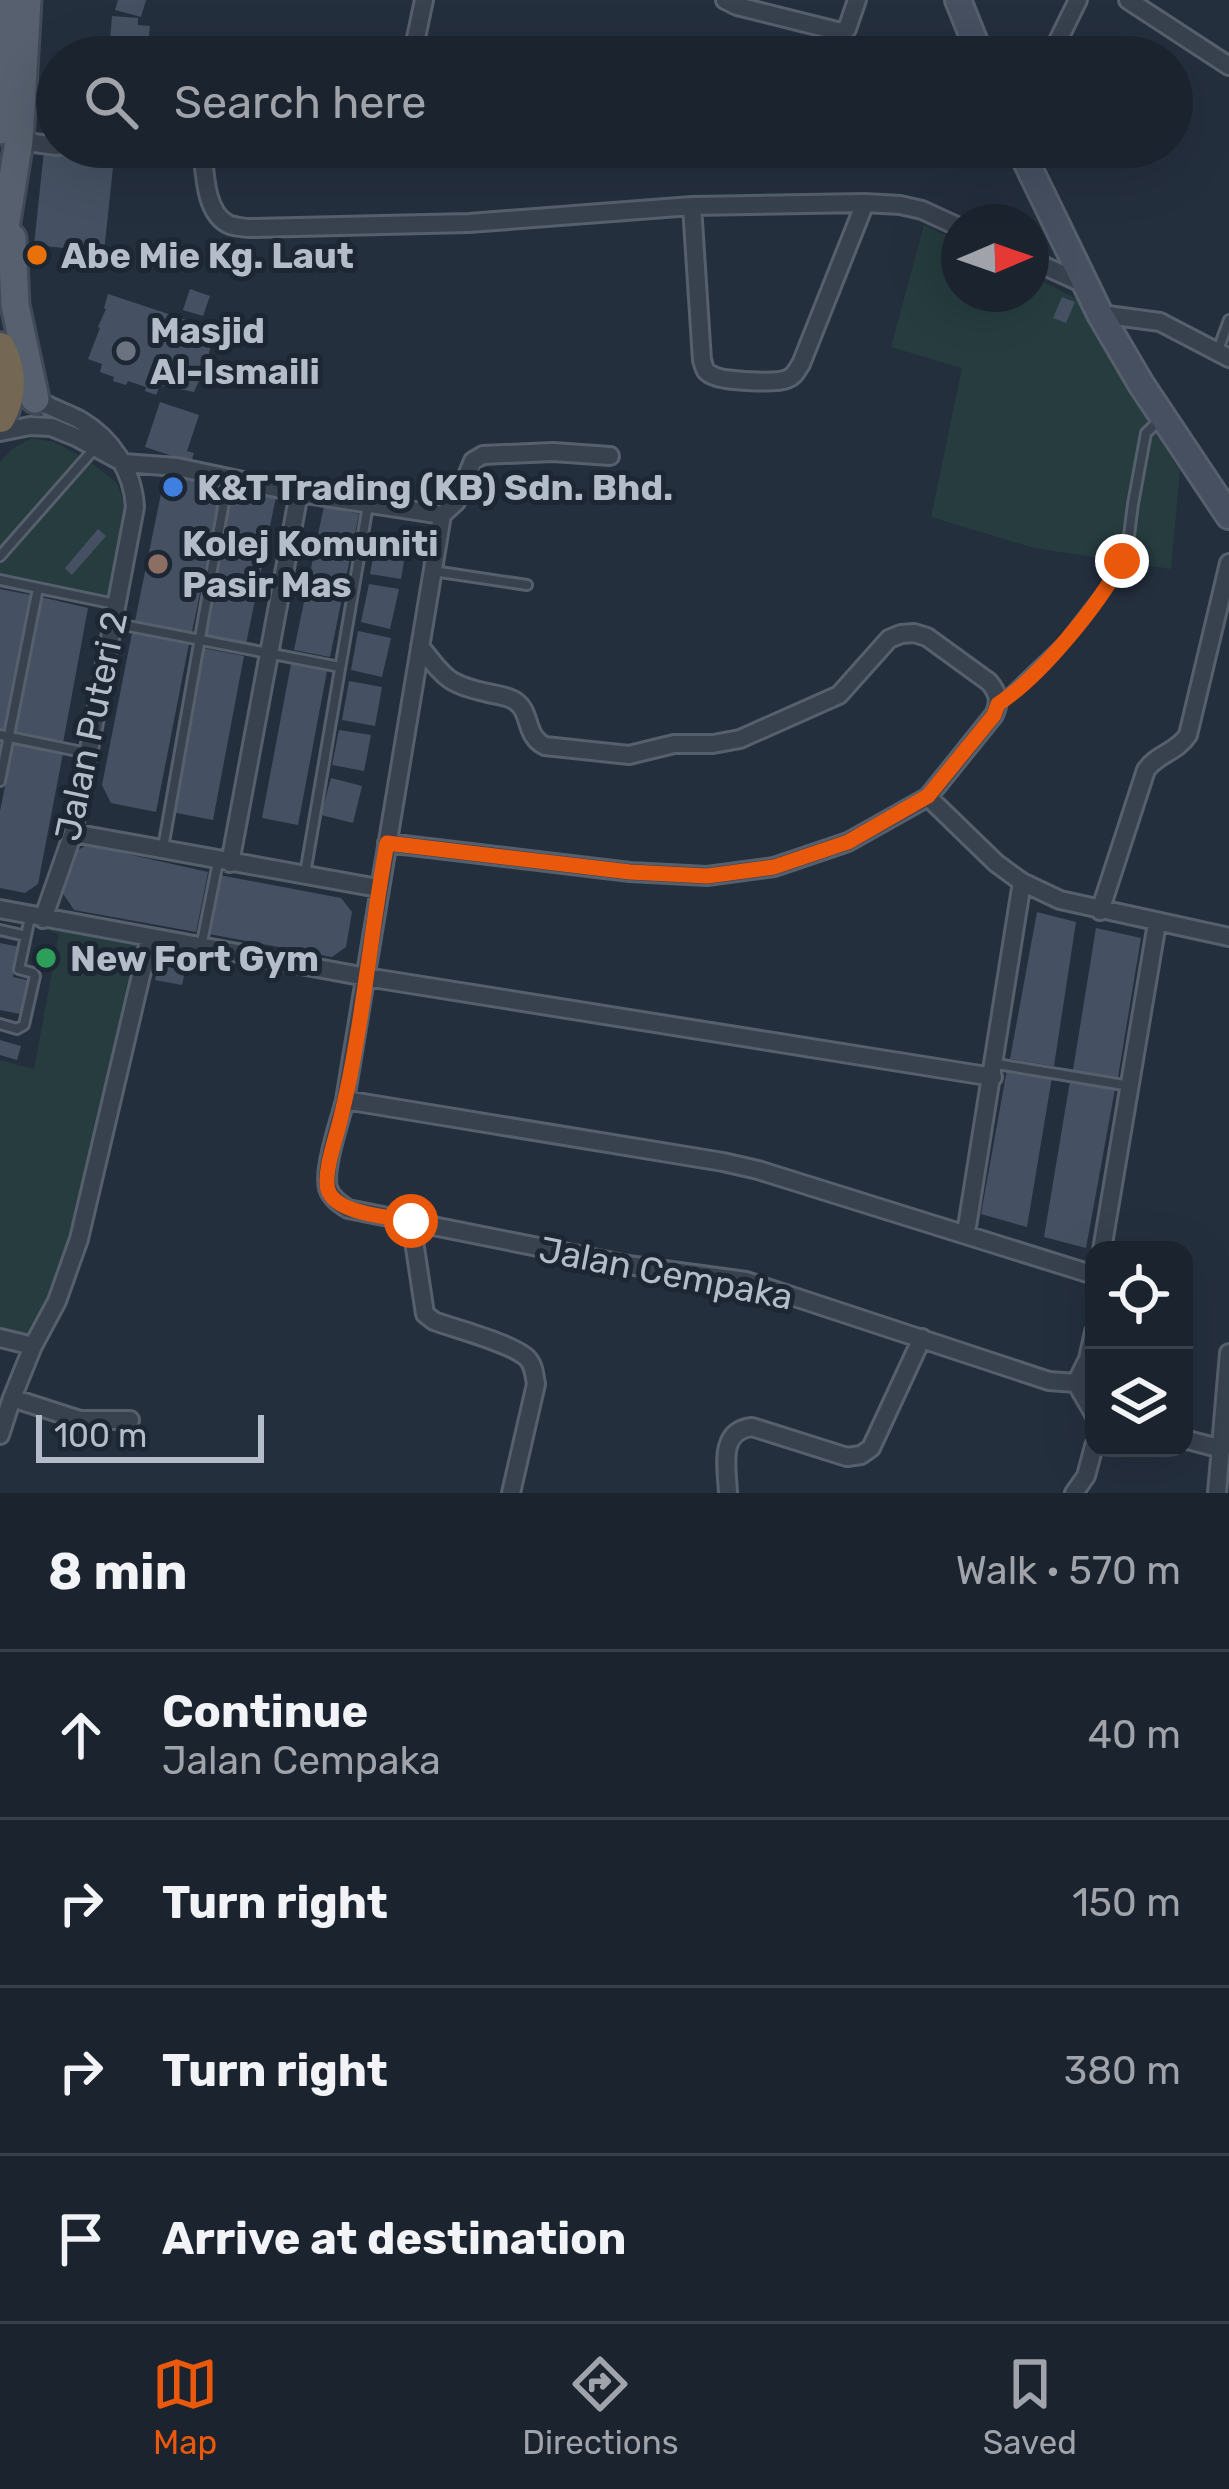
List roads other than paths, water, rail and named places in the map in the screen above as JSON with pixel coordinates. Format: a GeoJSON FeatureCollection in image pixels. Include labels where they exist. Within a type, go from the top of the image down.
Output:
{"type":"FeatureCollection","features":[{"type":"Feature","properties":{"kind":"highway"},"geometry":{"type":"LineString","coordinates":[[0,417],[8,399],[4,359]]}},
{"type":"Feature","properties":{"kind":"main road"},"geometry":{"type":"LineString","coordinates":[[8,0],[5,120],[15,174],[12,284],[35,399]]}},
{"type":"Feature","properties":{"kind":"main road"},"geometry":{"type":"LineString","coordinates":[[5,120],[27,0]]}},
{"type":"Feature","properties":{"kind":"main road"},"geometry":{"type":"LineString","coordinates":[[0,259],[15,174]]}},
{"type":"Feature","properties":{"kind":"street"},"geometry":{"type":"LineString","coordinates":[[416,36],[424,0]]}},
{"type":"Feature","properties":{"kind":"street"},"geometry":{"type":"LineString","coordinates":[[725,0],[837,31],[848,29],[857,0]]}},
{"type":"Feature","properties":{"kind":"street"},"geometry":{"type":"LineString","coordinates":[[958,0],[973,36]]}},
{"type":"Feature","properties":{"kind":"street"},"geometry":{"type":"LineString","coordinates":[[1060,36],[1078,0]]}},
{"type":"Feature","properties":{"kind":"street"},"geometry":{"type":"LineString","coordinates":[[1128,0],[1183,36]]}},
{"type":"Feature","properties":{"kind":"street"},"geometry":{"type":"LineString","coordinates":[[1193,42],[1229,66]]}},
{"type":"Feature","properties":{"kind":"street"},"geometry":{"type":"LineString","coordinates":[[5,120],[36,136]]}},
{"type":"Feature","properties":{"kind":"street"},"geometry":{"type":"LineString","coordinates":[[205,168],[215,214],[229,226],[249,228],[434,224],[692,206],[866,203],[900,205],[941,219]]}},
{"type":"Feature","properties":{"kind":"street"},"geometry":{"type":"LineString","coordinates":[[1028,168],[1100,314],[1229,516]]}},
{"type":"Feature","properties":{"kind":"street"},"geometry":{"type":"LineString","coordinates":[[692,206],[706,370],[723,378],[775,382],[786,379],[801,364],[866,203]]}},
{"type":"Feature","properties":{"kind":"street"},"geometry":{"type":"LineString","coordinates":[[1049,268],[1084,284]]}},
{"type":"Feature","properties":{"kind":"street"},"geometry":{"type":"LineString","coordinates":[[1100,314],[1160,322],[1223,354]]}},
{"type":"Feature","properties":{"kind":"street"},"geometry":{"type":"LineString","coordinates":[[4,359],[35,399],[83,422],[124,463],[178,466],[299,493],[442,515]]}},
{"type":"Feature","properties":{"kind":"street"},"geometry":{"type":"LineString","coordinates":[[0,432],[51,427],[99,442]]}},
{"type":"Feature","properties":{"kind":"street"},"geometry":{"type":"LineString","coordinates":[[610,456],[483,455],[472,461],[457,502],[442,515],[345,1100],[723,1162],[1085,1272]]}},
{"type":"Feature","properties":{"kind":"street","name":"Jalan Puteri 2"},"geometry":{"type":"LineString","coordinates":[[37,917],[73,833],[115,614],[135,507],[134,483],[124,463]]}},
{"type":"Feature","properties":{"kind":"street"},"geometry":{"type":"LineString","coordinates":[[224,861],[299,493]]}},
{"type":"Feature","properties":{"kind":"street"},"geometry":{"type":"LineString","coordinates":[[1100,911],[1146,770],[1188,735],[1229,563]]}},
{"type":"Feature","properties":{"kind":"street"},"geometry":{"type":"LineString","coordinates":[[387,843],[630,872],[707,876],[774,867],[848,842],[928,796],[998,704],[997,692],[989,682],[927,637],[902,634],[889,639],[853,683],[823,704],[728,742],[674,744],[629,755],[545,746],[529,731],[518,702],[445,679],[420,646]]}},
{"type":"Feature","properties":{"kind":"street"},"geometry":{"type":"LineString","coordinates":[[928,796],[997,863],[1022,882],[1060,900],[1229,937]]}},
{"type":"Feature","properties":{"kind":"street"},"geometry":{"type":"LineString","coordinates":[[73,833],[378,888]]}},
{"type":"Feature","properties":{"kind":"street"},"geometry":{"type":"LineString","coordinates":[[966,1233],[1022,882]]}},
{"type":"Feature","properties":{"kind":"street"},"geometry":{"type":"LineString","coordinates":[[0,909],[366,977],[994,1071]]}},
{"type":"Feature","properties":{"kind":"street"},"geometry":{"type":"LineString","coordinates":[[1104,1241],[1157,923]]}},
{"type":"Feature","properties":{"kind":"street"},"geometry":{"type":"LineString","coordinates":[[0,1435],[79,1239],[149,937]]}},
{"type":"Feature","properties":{"kind":"street","name":"Jalan Cempaka"},"geometry":{"type":"LineString","coordinates":[[345,1100],[328,1189],[348,1209],[628,1265],[746,1281],[1048,1381],[1076,1383]]}},
{"type":"Feature","properties":{"kind":"street"},"geometry":{"type":"LineString","coordinates":[[411,1221],[425,1314],[510,1348],[533,1367],[536,1384],[511,1493]]}},
{"type":"Feature","properties":{"kind":"street"},"geometry":{"type":"LineString","coordinates":[[728,1493],[726,1448],[739,1429],[752,1427],[847,1456],[871,1448],[922,1338]]}},
{"type":"Feature","properties":{"kind":"street"},"geometry":{"type":"LineString","coordinates":[[0,1339],[33,1346]]}},
{"type":"Feature","properties":{"kind":"street"},"geometry":{"type":"LineString","coordinates":[[1085,1398],[1076,1383],[1090,1349]]}},
{"type":"Feature","properties":{"kind":"street"},"geometry":{"type":"LineString","coordinates":[[1217,1493],[1229,1353]]}},
{"type":"Feature","properties":{"kind":"street"},"geometry":{"type":"LineString","coordinates":[[12,1398],[80,1420],[130,1420]]}},
{"type":"Feature","properties":{"kind":"street"},"geometry":{"type":"LineString","coordinates":[[1193,1441],[1222,1449]]}},
{"type":"Feature","properties":{"kind":"street"},"geometry":{"type":"LineString","coordinates":[[1074,1493],[1091,1457]]}},
{"type":"Feature","properties":{"kind":"lane"},"geometry":{"type":"LineString","coordinates":[[1223,354],[1229,320]]}},
{"type":"Feature","properties":{"kind":"lane"},"geometry":{"type":"LineString","coordinates":[[998,704],[1064,642],[1112,580],[1130,536],[1146,433],[1163,417]]}},
{"type":"Feature","properties":{"kind":"lane"},"geometry":{"type":"LineString","coordinates":[[0,556],[99,442]]}},
{"type":"Feature","properties":{"kind":"lane"},"geometry":{"type":"LineString","coordinates":[[163,850],[228,478]]}},
{"type":"Feature","properties":{"kind":"lane"},"geometry":{"type":"LineString","coordinates":[[305,875],[368,503]]}},
{"type":"Feature","properties":{"kind":"lane"},"geometry":{"type":"LineString","coordinates":[[433,571],[526,585]]}},
{"type":"Feature","properties":{"kind":"lane"},"geometry":{"type":"LineString","coordinates":[[0,580],[199,641],[340,667]]}},
{"type":"Feature","properties":{"kind":"lane"},"geometry":{"type":"LineString","coordinates":[[0,781],[4,736],[38,588]]}},
{"type":"Feature","properties":{"kind":"lane"},"geometry":{"type":"LineString","coordinates":[[4,736],[88,753]]}},
{"type":"Feature","properties":{"kind":"lane"},"geometry":{"type":"LineString","coordinates":[[201,946],[224,861]]}},
{"type":"Feature","properties":{"kind":"lane"},"geometry":{"type":"LineString","coordinates":[[0,1024],[17,1029],[25,1025],[35,976],[20,970],[26,936],[37,917]]}},
{"type":"Feature","properties":{"kind":"lane"},"geometry":{"type":"LineString","coordinates":[[0,930],[26,936]]}},
{"type":"Feature","properties":{"kind":"lane"},"geometry":{"type":"LineString","coordinates":[[994,1071],[1131,1086]]}},
{"type":"Feature","properties":{"kind":"place","name":"Abe Mie Kg. Laut"},"geometry":{"type":"Point","coordinates":[37,255]}},
{"type":"Feature","properties":{"kind":"place","name":"Masjid Al-Ismaili"},"geometry":{"type":"Point","coordinates":[126,351]}},
{"type":"Feature","properties":{"kind":"place","name":"K&T Trading (KB) Sdn. Bhd."},"geometry":{"type":"Point","coordinates":[173,487]}},
{"type":"Feature","properties":{"kind":"place","name":"Kolej Komuniti Pasir Mas"},"geometry":{"type":"Point","coordinates":[158,564]}},
{"type":"Feature","properties":{"kind":"place","name":"New Fort Gym"},"geometry":{"type":"Point","coordinates":[46,958]}}]}
